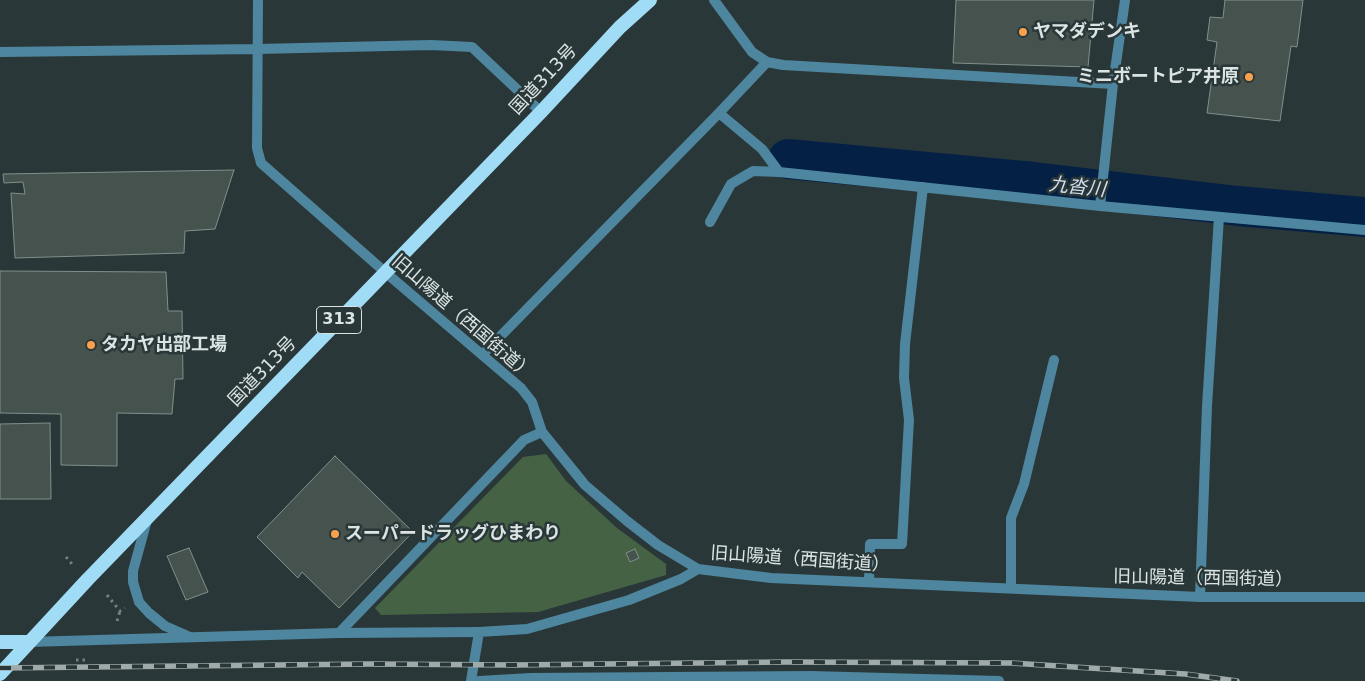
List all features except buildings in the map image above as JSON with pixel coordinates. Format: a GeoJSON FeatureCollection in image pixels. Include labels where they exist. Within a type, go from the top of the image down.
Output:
{"type":"FeatureCollection","features":[{"type":"Feature","properties":{"kind":"highway","name":"国道313号"},"geometry":{"type":"LineString","coordinates":[[28,642],[541,112],[620,27],[650,0]]}},
{"type":"Feature","properties":{"kind":"highway"},"geometry":{"type":"LineString","coordinates":[[0,642],[28,642]]}},
{"type":"Feature","properties":{"kind":"highway","name":"313"},"geometry":{"type":"LineString","coordinates":[[0,674],[28,642]]}},
{"type":"Feature","properties":{"kind":"street","name":"旧山陽道（西国街道）"},"geometry":{"type":"LineString","coordinates":[[258,0],[257,148],[261,163],[521,388],[532,402],[542,432],[574,471],[599,497],[658,545],[698,569],[770,578],[1200,597],[1365,597]]}},
{"type":"Feature","properties":{"kind":"street"},"geometry":{"type":"LineString","coordinates":[[714,0],[752,52],[767,62],[783,65],[1113,84]]}},
{"type":"Feature","properties":{"kind":"street"},"geometry":{"type":"LineString","coordinates":[[1100,206],[1113,84],[1125,0]]}},
{"type":"Feature","properties":{"kind":"street"},"geometry":{"type":"LineString","coordinates":[[0,52],[431,45],[472,47],[541,112]]}},
{"type":"Feature","properties":{"kind":"street"},"geometry":{"type":"LineString","coordinates":[[482,355],[767,62]]}},
{"type":"Feature","properties":{"kind":"street"},"geometry":{"type":"LineString","coordinates":[[719,113],[762,149],[779,172]]}},
{"type":"Feature","properties":{"kind":"street"},"geometry":{"type":"LineString","coordinates":[[710,222],[731,184],[753,172],[779,172],[1100,206],[1365,230]]}},
{"type":"Feature","properties":{"kind":"street"},"geometry":{"type":"LineString","coordinates":[[869,582],[870,544],[902,544],[908,420],[904,378],[905,344],[923,187]]}},
{"type":"Feature","properties":{"kind":"street"},"geometry":{"type":"LineString","coordinates":[[1200,597],[1206,406],[1219,217]]}},
{"type":"Feature","properties":{"kind":"street"},"geometry":{"type":"LineString","coordinates":[[1011,588],[1011,518],[1024,484],[1054,360]]}},
{"type":"Feature","properties":{"kind":"street"},"geometry":{"type":"LineString","coordinates":[[339,633],[524,440],[542,432]]}},
{"type":"Feature","properties":{"kind":"street"},"geometry":{"type":"LineString","coordinates":[[148,519],[133,571],[133,582],[139,602],[165,626],[194,638]]}},
{"type":"Feature","properties":{"kind":"street"},"geometry":{"type":"LineString","coordinates":[[28,642],[339,633],[479,632],[526,629],[629,600],[682,579],[698,569]]}},
{"type":"Feature","properties":{"kind":"street"},"geometry":{"type":"LineString","coordinates":[[471,681],[479,632]]}},
{"type":"Feature","properties":{"kind":"street"},"geometry":{"type":"LineString","coordinates":[[480,681],[810,676],[999,681]]}},
{"type":"Feature","properties":{"kind":"path"},"geometry":{"type":"LineString","coordinates":[[66,557],[72,564]]}},
{"type":"Feature","properties":{"kind":"path"},"geometry":{"type":"LineString","coordinates":[[107,595],[120,611]]}},
{"type":"Feature","properties":{"kind":"path"},"geometry":{"type":"LineString","coordinates":[[117,621],[120,611],[128,607]]}},
{"type":"Feature","properties":{"kind":"path"},"geometry":{"type":"LineString","coordinates":[[76,660],[85,660]]}},
{"type":"Feature","properties":{"kind":"green space"},"geometry":{"type":"Polygon","coordinates":[[[546,454],[566,481],[617,528],[666,564],[666,575],[538,612],[381,615],[375,608],[523,457],[546,454]]]}},
{"type":"Feature","properties":{"kind":"waterway","name":"九沓川"},"geometry":{"type":"LineString","coordinates":[[788,159],[1034,182],[1238,206],[1365,217]]}},
{"type":"Feature","properties":{"kind":"railway"},"geometry":{"type":"LineString","coordinates":[[0,668],[370,664],[1011,663],[1185,674],[1237,681]]}},
{"type":"Feature","properties":{"kind":"place","name":"ヤマダデンキ"},"geometry":{"type":"Point","coordinates":[1023,32]}},
{"type":"Feature","properties":{"kind":"place","name":"ミニボートピア井原"},"geometry":{"type":"Point","coordinates":[1249,77]}},
{"type":"Feature","properties":{"kind":"place","name":"タカヤ出部工場"},"geometry":{"type":"Point","coordinates":[91,345]}},
{"type":"Feature","properties":{"kind":"place","name":"スーパードラッグひまわり"},"geometry":{"type":"Point","coordinates":[335,534]}}]}
